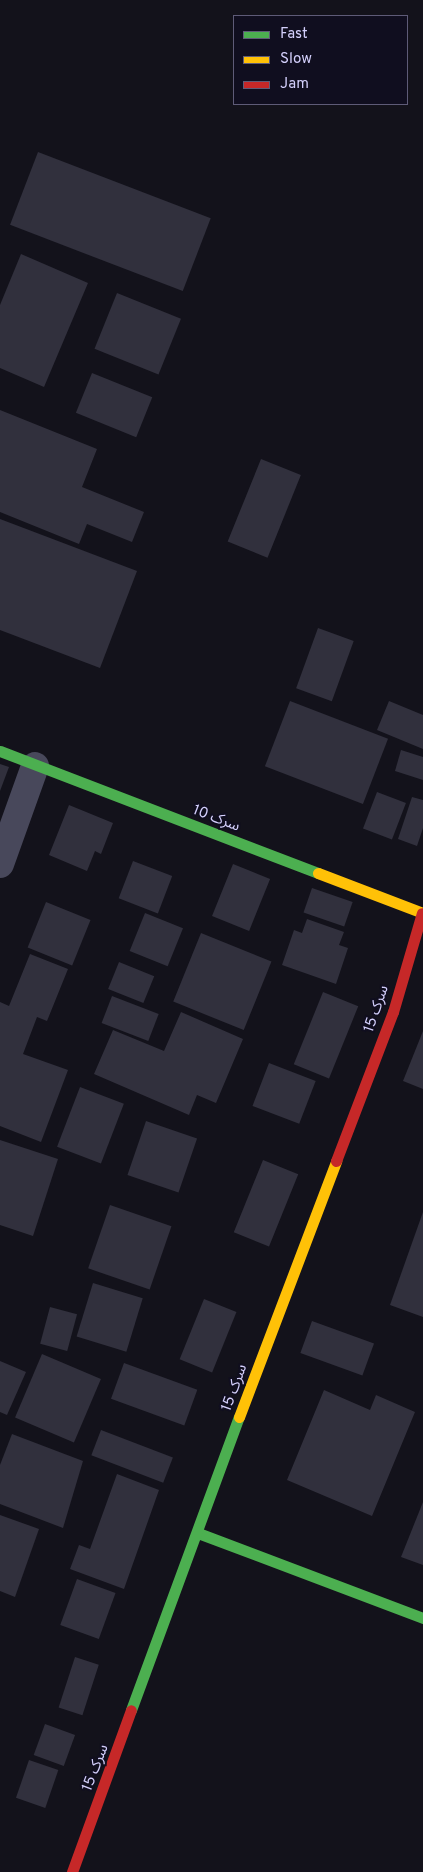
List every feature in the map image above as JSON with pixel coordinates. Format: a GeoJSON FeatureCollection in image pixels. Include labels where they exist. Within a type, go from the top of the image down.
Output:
{"type":"FeatureCollection","features":[{"type":"Feature","properties":{"kind":"street","name":"سرک 10"},"geometry":{"type":"LineString","coordinates":[[0,751],[423,913]]}},
{"type":"Feature","properties":{"kind":"street"},"geometry":{"type":"LineString","coordinates":[[0,864],[35,766]]}},
{"type":"Feature","properties":{"kind":"street","name":"سرک 15"},"geometry":{"type":"LineString","coordinates":[[72,1872],[393,1012],[423,913]]}},
{"type":"Feature","properties":{"kind":"street"},"geometry":{"type":"LineString","coordinates":[[198,1533],[423,1618]]}},
{"type":"Feature","properties":{"kind":"building"},"geometry":{"type":"Polygon","coordinates":[[[38,152],[211,218],[183,291],[10,225],[38,152]]]}},
{"type":"Feature","properties":{"kind":"building"},"geometry":{"type":"Polygon","coordinates":[[[21,254],[88,283],[44,387],[0,368],[0,305],[21,254]]]}},
{"type":"Feature","properties":{"kind":"building"},"geometry":{"type":"Polygon","coordinates":[[[117,293],[181,319],[158,374],[95,349],[117,293]]]}},
{"type":"Feature","properties":{"kind":"building"},"geometry":{"type":"Polygon","coordinates":[[[92,373],[152,397],[136,437],[76,413],[92,373]]]}},
{"type":"Feature","properties":{"kind":"building"},"geometry":{"type":"Polygon","coordinates":[[[0,410],[97,449],[82,487],[144,512],[132,542],[87,524],[79,544],[0,512],[0,410]]]}},
{"type":"Feature","properties":{"kind":"building"},"geometry":{"type":"Polygon","coordinates":[[[261,459],[301,475],[268,558],[228,542],[261,459]]]}},
{"type":"Feature","properties":{"kind":"building"},"geometry":{"type":"Polygon","coordinates":[[[0,519],[137,571],[100,668],[0,630],[0,519]]]}},
{"type":"Feature","properties":{"kind":"building"},"geometry":{"type":"Polygon","coordinates":[[[318,628],[354,641],[332,701],[296,688],[318,628]]]}},
{"type":"Feature","properties":{"kind":"building"},"geometry":{"type":"Polygon","coordinates":[[[290,701],[388,739],[363,804],[265,766],[290,701]]]}},
{"type":"Feature","properties":{"kind":"building"},"geometry":{"type":"Polygon","coordinates":[[[389,701],[423,715],[423,749],[377,730],[389,701]]]}},
{"type":"Feature","properties":{"kind":"building"},"geometry":{"type":"Polygon","coordinates":[[[401,750],[423,757],[423,780],[395,771],[401,750]]]}},
{"type":"Feature","properties":{"kind":"building"},"geometry":{"type":"Polygon","coordinates":[[[0,764],[9,767],[0,791],[0,764]]]}},
{"type":"Feature","properties":{"kind":"building"},"geometry":{"type":"Polygon","coordinates":[[[377,792],[406,803],[392,840],[363,828],[377,792]]]}},
{"type":"Feature","properties":{"kind":"building"},"geometry":{"type":"Polygon","coordinates":[[[412,797],[423,800],[423,828],[417,846],[398,839],[412,797]]]}},
{"type":"Feature","properties":{"kind":"building"},"geometry":{"type":"Polygon","coordinates":[[[69,805],[113,823],[101,854],[95,851],[87,871],[49,855],[69,805]]]}},
{"type":"Feature","properties":{"kind":"building"},"geometry":{"type":"Polygon","coordinates":[[[133,861],[172,876],[158,913],[119,898],[133,861]]]}},
{"type":"Feature","properties":{"kind":"building"},"geometry":{"type":"Polygon","coordinates":[[[233,864],[270,879],[249,931],[212,916],[233,864]]]}},
{"type":"Feature","properties":{"kind":"building"},"geometry":{"type":"Polygon","coordinates":[[[312,888],[353,902],[344,927],[304,913],[312,888]]]}},
{"type":"Feature","properties":{"kind":"building"},"geometry":{"type":"Polygon","coordinates":[[[46,902],[91,920],[72,965],[28,947],[46,902]]]}},
{"type":"Feature","properties":{"kind":"building"},"geometry":{"type":"Polygon","coordinates":[[[145,913],[183,928],[168,966],[130,951],[145,913]]]}},
{"type":"Feature","properties":{"kind":"building"},"geometry":{"type":"Polygon","coordinates":[[[307,919],[344,932],[339,945],[348,948],[336,984],[282,965],[294,930],[302,933],[307,919]]]}},
{"type":"Feature","properties":{"kind":"building"},"geometry":{"type":"Polygon","coordinates":[[[201,933],[271,961],[244,1030],[173,1002],[201,933]]]}},
{"type":"Feature","properties":{"kind":"building"},"geometry":{"type":"Polygon","coordinates":[[[30,954],[68,969],[47,1021],[37,1017],[23,1054],[68,1070],[41,1142],[0,1126],[0,1002],[9,1006],[30,954]]]}},
{"type":"Feature","properties":{"kind":"building"},"geometry":{"type":"Polygon","coordinates":[[[119,962],[154,976],[143,1003],[108,989],[119,962]]]}},
{"type":"Feature","properties":{"kind":"building"},"geometry":{"type":"Polygon","coordinates":[[[323,992],[358,1006],[329,1079],[294,1064],[323,992]]]}},
{"type":"Feature","properties":{"kind":"building"},"geometry":{"type":"Polygon","coordinates":[[[112,996],[159,1014],[148,1041],[102,1023],[112,996]]]}},
{"type":"Feature","properties":{"kind":"building"},"geometry":{"type":"Polygon","coordinates":[[[181,1012],[243,1039],[216,1103],[197,1095],[189,1115],[94,1074],[113,1030],[164,1051],[181,1012]]]}},
{"type":"Feature","properties":{"kind":"building"},"geometry":{"type":"Polygon","coordinates":[[[423,1031],[423,1089],[403,1081],[423,1031]]]}},
{"type":"Feature","properties":{"kind":"building"},"geometry":{"type":"Polygon","coordinates":[[[269,1063],[316,1081],[299,1124],[253,1106],[269,1063]]]}},
{"type":"Feature","properties":{"kind":"building"},"geometry":{"type":"Polygon","coordinates":[[[80,1087],[124,1104],[101,1164],[57,1147],[80,1087]]]}},
{"type":"Feature","properties":{"kind":"building"},"geometry":{"type":"Polygon","coordinates":[[[146,1121],[197,1139],[179,1192],[127,1175],[146,1121]]]}},
{"type":"Feature","properties":{"kind":"building"},"geometry":{"type":"Polygon","coordinates":[[[0,1140],[58,1159],[33,1236],[0,1225],[0,1140]]]}},
{"type":"Feature","properties":{"kind":"building"},"geometry":{"type":"Polygon","coordinates":[[[263,1160],[298,1174],[269,1247],[234,1232],[263,1160]]]}},
{"type":"Feature","properties":{"kind":"building"},"geometry":{"type":"Polygon","coordinates":[[[110,1205],[171,1226],[150,1290],[88,1268],[110,1205]]]}},
{"type":"Feature","properties":{"kind":"building"},"geometry":{"type":"Polygon","coordinates":[[[423,1212],[423,1317],[390,1305],[423,1212]]]}},
{"type":"Feature","properties":{"kind":"building"},"geometry":{"type":"Polygon","coordinates":[[[93,1283],[143,1298],[126,1352],[77,1337],[93,1283]]]}},
{"type":"Feature","properties":{"kind":"building"},"geometry":{"type":"Polygon","coordinates":[[[204,1299],[236,1312],[212,1372],[180,1359],[204,1299]]]}},
{"type":"Feature","properties":{"kind":"building"},"geometry":{"type":"Polygon","coordinates":[[[50,1307],[77,1314],[67,1351],[40,1344],[50,1307]]]}},
{"type":"Feature","properties":{"kind":"building"},"geometry":{"type":"Polygon","coordinates":[[[312,1321],[374,1344],[362,1376],[300,1353],[312,1321]]]}},
{"type":"Feature","properties":{"kind":"building"},"geometry":{"type":"Polygon","coordinates":[[[42,1354],[101,1379],[74,1443],[15,1418],[42,1354]]]}},
{"type":"Feature","properties":{"kind":"building"},"geometry":{"type":"Polygon","coordinates":[[[0,1361],[26,1372],[7,1415],[0,1412],[0,1361]]]}},
{"type":"Feature","properties":{"kind":"building"},"geometry":{"type":"Polygon","coordinates":[[[124,1363],[197,1390],[184,1425],[111,1399],[124,1363]]]}},
{"type":"Feature","properties":{"kind":"building"},"geometry":{"type":"Polygon","coordinates":[[[324,1390],[370,1410],[376,1395],[415,1412],[372,1516],[287,1480],[324,1390]]]}},
{"type":"Feature","properties":{"kind":"building"},"geometry":{"type":"Polygon","coordinates":[[[101,1430],[173,1458],[163,1483],[91,1455],[101,1430]]]}},
{"type":"Feature","properties":{"kind":"building"},"geometry":{"type":"Polygon","coordinates":[[[12,1434],[83,1461],[63,1528],[0,1504],[0,1465],[12,1434]]]}},
{"type":"Feature","properties":{"kind":"building"},"geometry":{"type":"Polygon","coordinates":[[[117,1474],[159,1490],[124,1589],[70,1569],[79,1545],[90,1549],[117,1474]]]}},
{"type":"Feature","properties":{"kind":"building"},"geometry":{"type":"Polygon","coordinates":[[[423,1502],[423,1565],[401,1557],[423,1502]]]}},
{"type":"Feature","properties":{"kind":"building"},"geometry":{"type":"Polygon","coordinates":[[[0,1515],[39,1529],[15,1597],[0,1591],[0,1515]]]}},
{"type":"Feature","properties":{"kind":"building"},"geometry":{"type":"Polygon","coordinates":[[[77,1579],[116,1593],[99,1639],[60,1625],[77,1579]]]}},
{"type":"Feature","properties":{"kind":"building"},"geometry":{"type":"Polygon","coordinates":[[[75,1657],[99,1665],[82,1715],[59,1707],[75,1657]]]}},
{"type":"Feature","properties":{"kind":"building"},"geometry":{"type":"Polygon","coordinates":[[[45,1724],[75,1735],[64,1766],[34,1755],[45,1724]]]}},
{"type":"Feature","properties":{"kind":"building"},"geometry":{"type":"Polygon","coordinates":[[[29,1760],[58,1770],[45,1808],[16,1798],[29,1760]]]}},
{"type":"Feature","properties":{"kind":"traffic: fast"},"geometry":{"type":"LineString","coordinates":[[0,751],[318,873]]}},
{"type":"Feature","properties":{"kind":"traffic: fast"},"geometry":{"type":"LineString","coordinates":[[131,1710],[239,1417]]}},
{"type":"Feature","properties":{"kind":"traffic: fast"},"geometry":{"type":"LineString","coordinates":[[198,1533],[423,1618]]}},
{"type":"Feature","properties":{"kind":"traffic: slow"},"geometry":{"type":"LineString","coordinates":[[318,873],[423,913]]}},
{"type":"Feature","properties":{"kind":"traffic: slow"},"geometry":{"type":"LineString","coordinates":[[239,1417],[336,1161]]}},
{"type":"Feature","properties":{"kind":"traffic: jam"},"geometry":{"type":"LineString","coordinates":[[336,1161],[393,1012],[422,913]]}},
{"type":"Feature","properties":{"kind":"traffic: jam"},"geometry":{"type":"LineString","coordinates":[[72,1872],[131,1710]]}}]}
